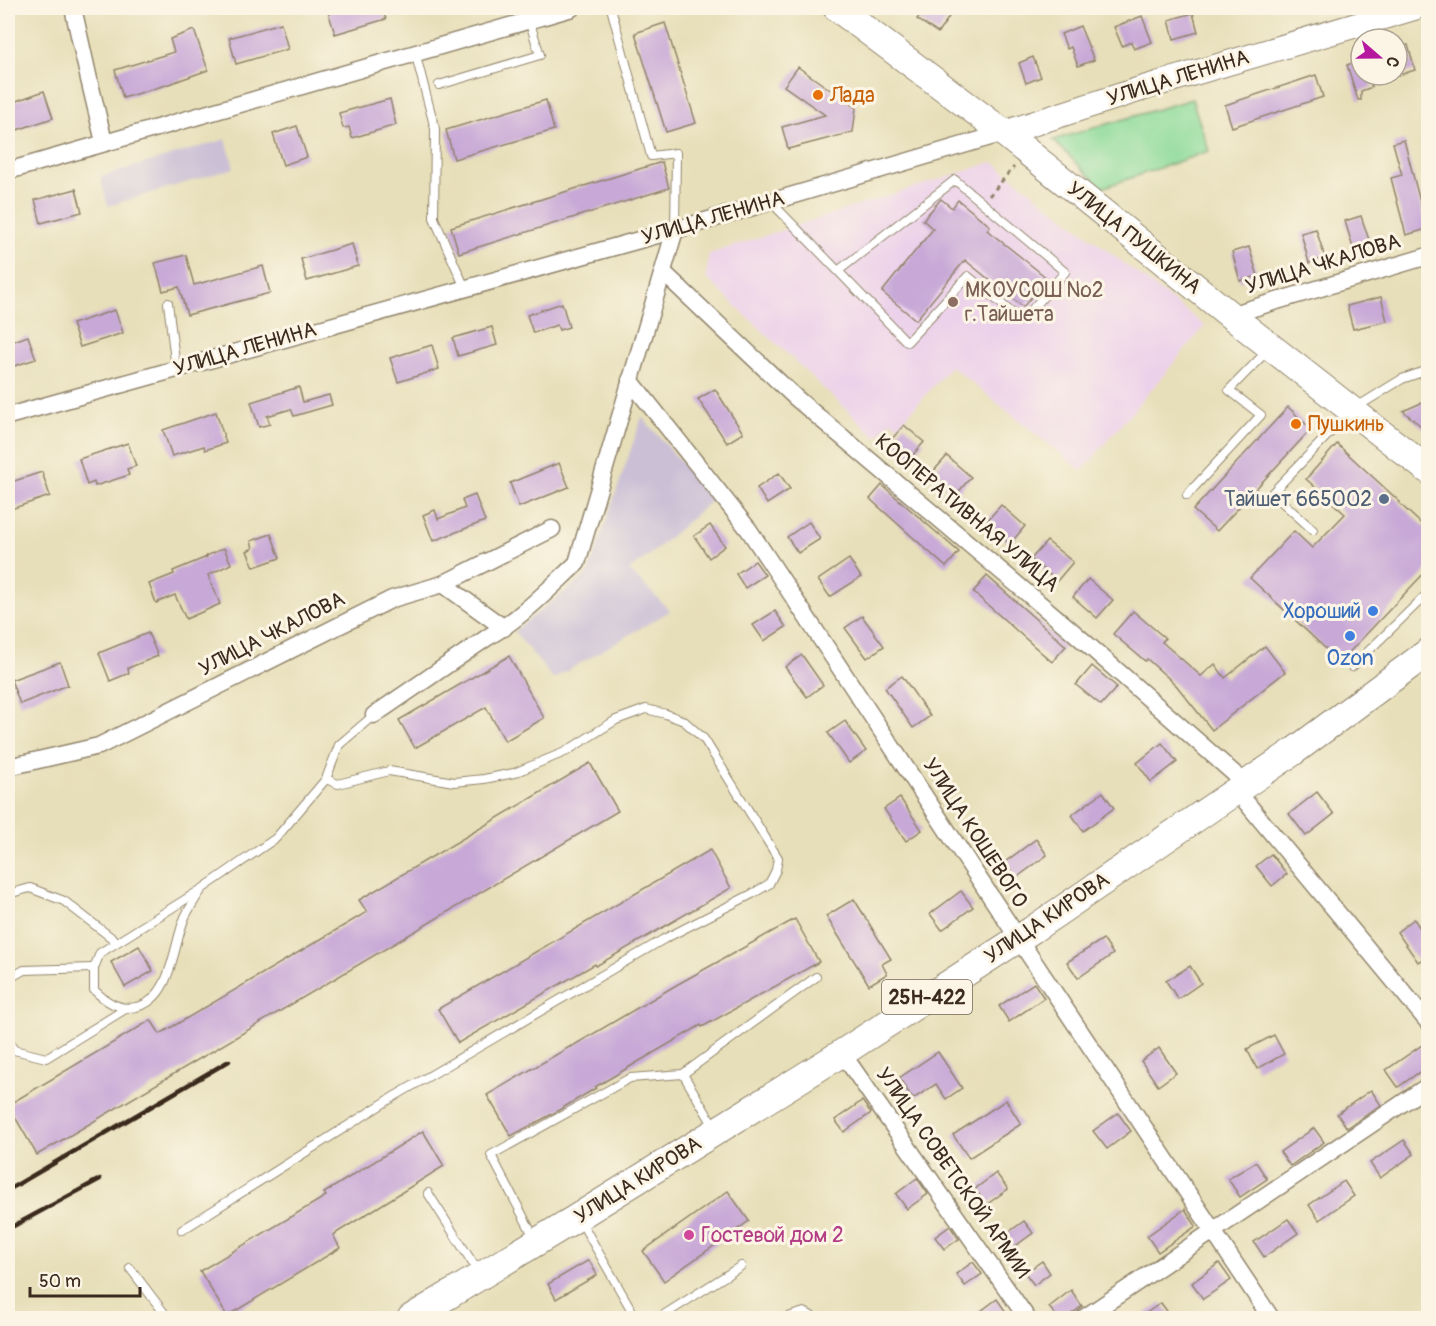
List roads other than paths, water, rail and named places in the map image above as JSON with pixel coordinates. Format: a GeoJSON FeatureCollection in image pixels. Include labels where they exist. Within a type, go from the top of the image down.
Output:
{"type":"FeatureCollection","features":[{"type":"Feature","properties":{"kind":"main road","name":"УЛИЦА ПУШКИНА"},"geometry":{"type":"LineString","coordinates":[[837,8],[1004,134],[1428,470]]}},
{"type":"Feature","properties":{"kind":"main road","name":"УЛИЦА ЛЕНИНА"},"geometry":{"type":"LineString","coordinates":[[1004,134],[1147,87],[1414,8]]}},
{"type":"Feature","properties":{"kind":"main road","name":"УЛИЦА КИРОВА"},"geometry":{"type":"LineString","coordinates":[[411,1318],[842,1053],[1018,938],[1293,752],[1428,652]]}},
{"type":"Feature","properties":{"kind":"street"},"geometry":{"type":"LineString","coordinates":[[73,8],[104,142]]}},
{"type":"Feature","properties":{"kind":"street"},"geometry":{"type":"LineString","coordinates":[[8,171],[572,8]]}},
{"type":"Feature","properties":{"kind":"street","name":"УЛИЦА ЛЕНИНА"},"geometry":{"type":"LineString","coordinates":[[8,416],[675,230],[1004,134]]}},
{"type":"Feature","properties":{"kind":"street"},"geometry":{"type":"LineString","coordinates":[[374,715],[504,628],[577,563],[675,230]]}},
{"type":"Feature","properties":{"kind":"street","name":"УЛИЦА ЧКАЛОВА"},"geometry":{"type":"LineString","coordinates":[[1230,315],[1428,256]]}},
{"type":"Feature","properties":{"kind":"street","name":"КООПЕРАТИВНАЯ УЛИЦА"},"geometry":{"type":"LineString","coordinates":[[663,272],[796,398],[1071,630],[1241,787],[1428,1022]]}},
{"type":"Feature","properties":{"kind":"street","name":"УЛИЦА КОШЕВОГО"},"geometry":{"type":"LineString","coordinates":[[630,380],[749,530],[1271,1318]]}},
{"type":"Feature","properties":{"kind":"street","name":"УЛИЦА ЧКАЛОВА"},"geometry":{"type":"LineString","coordinates":[[8,767],[99,746],[392,599],[442,584],[552,529]]}},
{"type":"Feature","properties":{"kind":"street"},"geometry":{"type":"LineString","coordinates":[[442,584],[504,628]]}},
{"type":"Feature","properties":{"kind":"street","name":"УЛИЦА СОВЕТСКОЙ АРМИИ"},"geometry":{"type":"LineString","coordinates":[[842,1053],[1027,1318]]}},
{"type":"Feature","properties":{"kind":"street"},"geometry":{"type":"LineString","coordinates":[[1084,1318],[1428,1086]]}},
{"type":"Feature","properties":{"kind":"lane"},"geometry":{"type":"LineString","coordinates":[[611,8],[651,156],[676,153],[675,230]]}},
{"type":"Feature","properties":{"kind":"lane"},"geometry":{"type":"LineString","coordinates":[[439,84],[540,55],[529,20]]}},
{"type":"Feature","properties":{"kind":"lane"},"geometry":{"type":"LineString","coordinates":[[415,52],[435,129],[434,218],[465,288]]}},
{"type":"Feature","properties":{"kind":"lane"},"geometry":{"type":"LineString","coordinates":[[771,202],[838,272],[907,342],[968,276],[1022,321],[1065,272],[955,180],[838,272]]}},
{"type":"Feature","properties":{"kind":"lane"},"geometry":{"type":"LineString","coordinates":[[168,303],[176,369]]}},
{"type":"Feature","properties":{"kind":"lane"},"geometry":{"type":"LineString","coordinates":[[1187,495],[1261,415],[1229,390],[1271,347]]}},
{"type":"Feature","properties":{"kind":"lane"},"geometry":{"type":"LineString","coordinates":[[1313,530],[1272,493],[1352,410],[1402,379],[1428,370]]}},
{"type":"Feature","properties":{"kind":"lane"},"geometry":{"type":"LineString","coordinates":[[1352,668],[1428,593]]}},
{"type":"Feature","properties":{"kind":"lane"},"geometry":{"type":"LineString","coordinates":[[182,1230],[395,1096],[664,939],[769,884],[776,870],[778,858],[704,739],[684,722],[646,709],[616,720],[565,752],[514,773],[454,782],[389,771],[338,784],[326,779]]}},
{"type":"Feature","properties":{"kind":"lane"},"geometry":{"type":"LineString","coordinates":[[202,889],[185,918],[162,989],[148,1003],[137,1007],[127,1008],[106,1002],[94,990],[94,968],[100,953],[202,889],[276,838],[326,779],[339,745],[374,715]]}},
{"type":"Feature","properties":{"kind":"lane"},"geometry":{"type":"LineString","coordinates":[[8,894],[30,888],[64,901],[117,942]]}},
{"type":"Feature","properties":{"kind":"lane"},"geometry":{"type":"LineString","coordinates":[[8,979],[24,970],[94,968]]}},
{"type":"Feature","properties":{"kind":"lane"},"geometry":{"type":"LineString","coordinates":[[536,1242],[491,1155],[630,1078],[683,1074],[816,977]]}},
{"type":"Feature","properties":{"kind":"lane"},"geometry":{"type":"LineString","coordinates":[[8,1041],[14,1050],[46,1058],[127,1008]]}},
{"type":"Feature","properties":{"kind":"lane"},"geometry":{"type":"LineString","coordinates":[[683,1074],[717,1131]]}},
{"type":"Feature","properties":{"kind":"lane"},"geometry":{"type":"LineString","coordinates":[[428,1193],[481,1276]]}},
{"type":"Feature","properties":{"kind":"lane"},"geometry":{"type":"LineString","coordinates":[[578,1217],[636,1318]]}},
{"type":"Feature","properties":{"kind":"lane"},"geometry":{"type":"LineString","coordinates":[[659,1318],[741,1266]]}},
{"type":"Feature","properties":{"kind":"lane"},"geometry":{"type":"LineString","coordinates":[[130,1268],[168,1318]]}},
{"type":"Feature","properties":{"kind":"lane"},"geometry":{"type":"LineString","coordinates":[[785,1318],[804,1312],[814,1318]]}},
{"type":"Feature","properties":{"kind":"railway"},"geometry":{"type":"LineString","coordinates":[[8,1190],[229,1061]]}},
{"type":"Feature","properties":{"kind":"railway"},"geometry":{"type":"LineString","coordinates":[[8,1229],[100,1179]]}},
{"type":"Feature","properties":{"kind":"place","name":"Лада"},"geometry":{"type":"Point","coordinates":[818,95]}},
{"type":"Feature","properties":{"kind":"place","name":"МКОУСОШ №2 г.Тайшета"},"geometry":{"type":"Point","coordinates":[953,302]}},
{"type":"Feature","properties":{"kind":"place","name":"Пушкинь"},"geometry":{"type":"Point","coordinates":[1296,424]}},
{"type":"Feature","properties":{"kind":"place","name":"Тайшет 665002"},"geometry":{"type":"Point","coordinates":[1384,499]}},
{"type":"Feature","properties":{"kind":"place","name":"Хороший"},"geometry":{"type":"Point","coordinates":[1373,611]}},
{"type":"Feature","properties":{"kind":"place","name":"Ozon"},"geometry":{"type":"Point","coordinates":[1350,636]}},
{"type":"Feature","properties":{"kind":"place","name":"Гостевой дом 2"},"geometry":{"type":"Point","coordinates":[689,1235]}}]}
